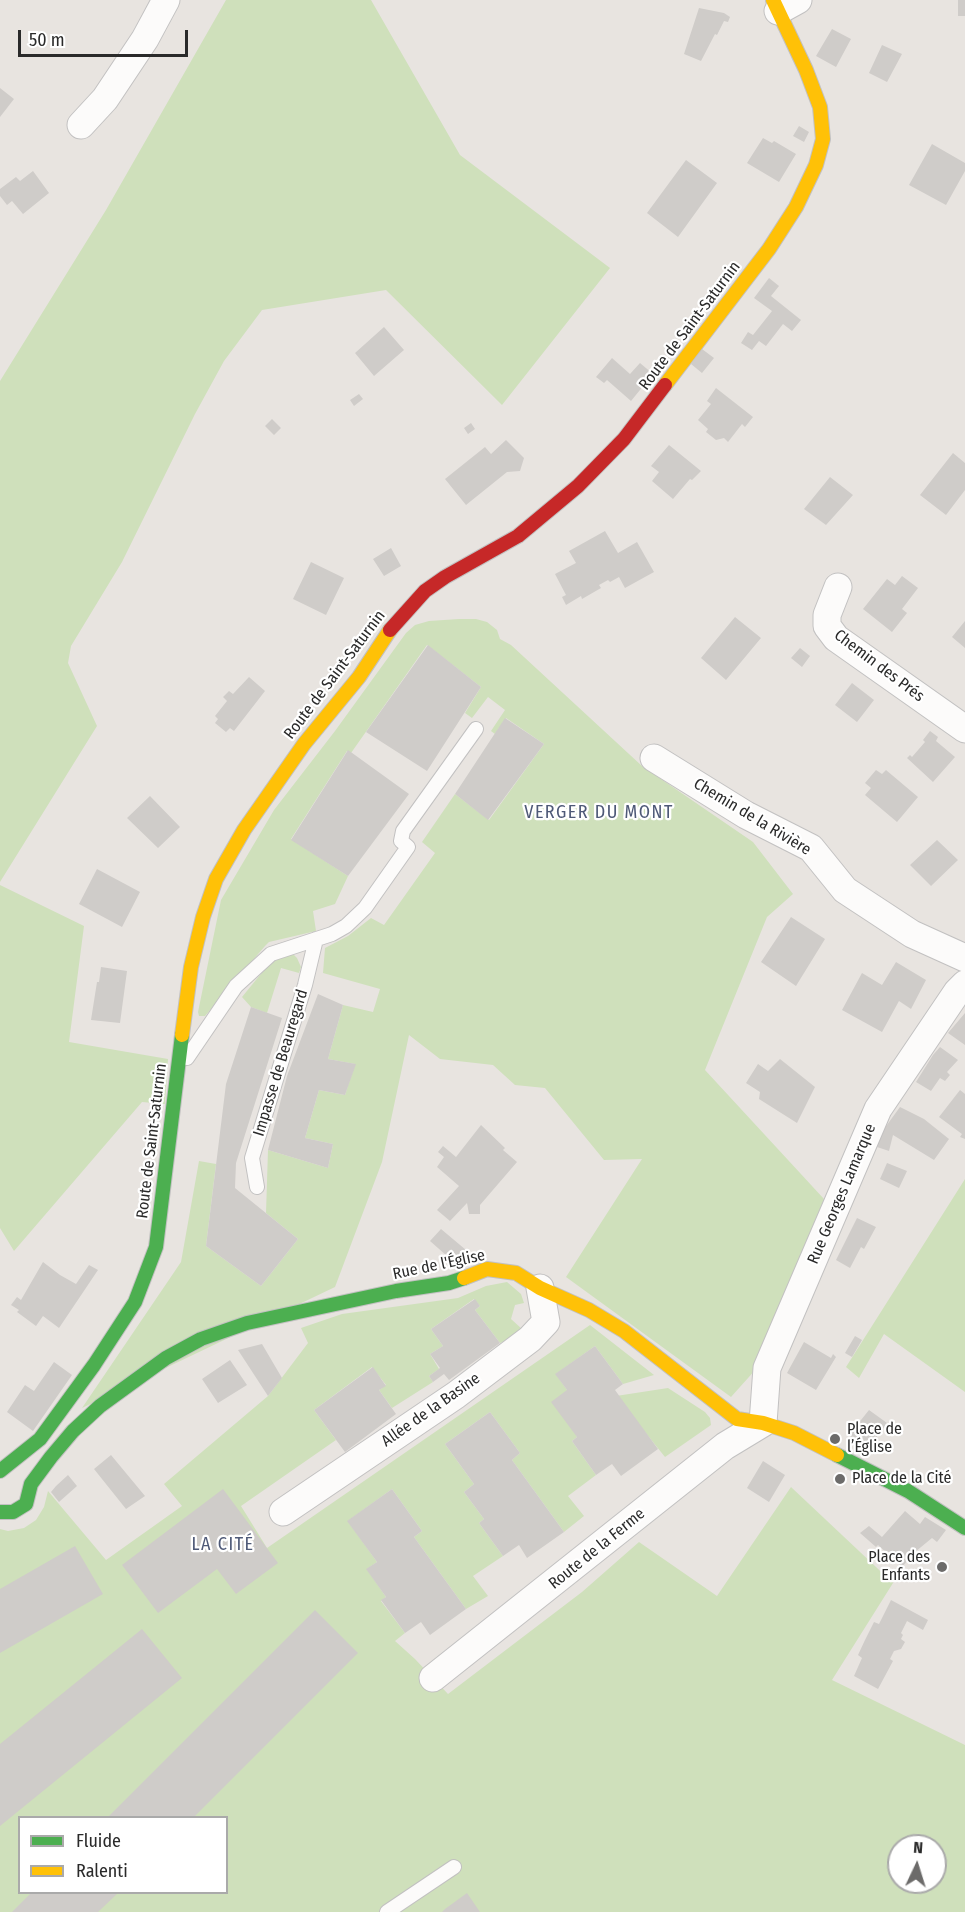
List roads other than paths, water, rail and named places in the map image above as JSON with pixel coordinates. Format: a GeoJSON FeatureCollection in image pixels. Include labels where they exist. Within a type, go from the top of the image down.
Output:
{"type":"FeatureCollection","features":[{"type":"Feature","properties":{"kind":"street"},"geometry":{"type":"LineString","coordinates":[[81,124],[111,91],[145,39],[166,0]]}},
{"type":"Feature","properties":{"kind":"street","name":"Route de Saint-Saturnin"},"geometry":{"type":"LineString","coordinates":[[0,1471],[40,1439],[94,1365],[135,1302],[156,1247],[191,967],[203,917],[216,879],[244,830],[304,744],[359,677],[396,622],[425,591],[445,577],[518,536],[578,486],[624,439],[762,258],[796,207],[816,165],[824,139],[820,107],[783,4]]}},
{"type":"Feature","properties":{"kind":"street","name":"Chemin des Prés"},"geometry":{"type":"LineString","coordinates":[[838,587],[827,615],[827,626],[836,638],[965,729]]}},
{"type":"Feature","properties":{"kind":"street","name":"Chemin de la Rivière"},"geometry":{"type":"LineString","coordinates":[[654,758],[746,814],[811,848],[845,890],[912,934],[965,958]]}},
{"type":"Feature","properties":{"kind":"street","name":"Rue Georges Lamarque"},"geometry":{"type":"LineString","coordinates":[[763,1423],[767,1368],[878,1108],[957,992],[965,984]]}},
{"type":"Feature","properties":{"kind":"street","name":"Rue de l'Église"},"geometry":{"type":"LineString","coordinates":[[0,1512],[13,1512],[26,1504],[31,1484],[51,1457],[73,1431],[100,1406],[166,1358],[201,1339],[247,1323],[396,1291],[449,1283],[487,1269],[516,1273],[540,1288],[589,1310],[624,1331],[737,1419],[763,1423],[794,1433],[895,1484],[965,1528]]}},
{"type":"Feature","properties":{"kind":"street","name":"Allée de la Basine"},"geometry":{"type":"LineString","coordinates":[[283,1512],[456,1395],[530,1338],[546,1322],[540,1288]]}},
{"type":"Feature","properties":{"kind":"street","name":"Route de la Ferme"},"geometry":{"type":"LineString","coordinates":[[434,1678],[725,1446],[763,1423]]}},
{"type":"Feature","properties":{"kind":"lane"},"geometry":{"type":"LineString","coordinates":[[176,1075],[236,986],[271,954],[332,934],[346,926],[364,908],[408,847],[401,841],[403,831],[476,729]]}},
{"type":"Feature","properties":{"kind":"lane","name":"Impasse de Beauregard"},"geometry":{"type":"LineString","coordinates":[[257,1187],[252,1158],[305,985],[316,939]]}},
{"type":"Feature","properties":{"kind":"lane"},"geometry":{"type":"LineString","coordinates":[[387,1912],[454,1867]]}},
{"type":"Feature","properties":{"kind":"place","name":"Place de l’Église"},"geometry":{"type":"Point","coordinates":[835,1439]}},
{"type":"Feature","properties":{"kind":"place","name":"Place de la Cité"},"geometry":{"type":"Point","coordinates":[840,1479]}},
{"type":"Feature","properties":{"kind":"place","name":"Place des Enfants"},"geometry":{"type":"Point","coordinates":[942,1567]}},
{"type":"Feature","properties":{"kind":"district","name":"VERGER DU MONT"},"geometry":{"type":"Point","coordinates":[599,813]}},
{"type":"Feature","properties":{"kind":"district","name":"LA CITÉ"},"geometry":{"type":"Point","coordinates":[223,1545]}}]}
